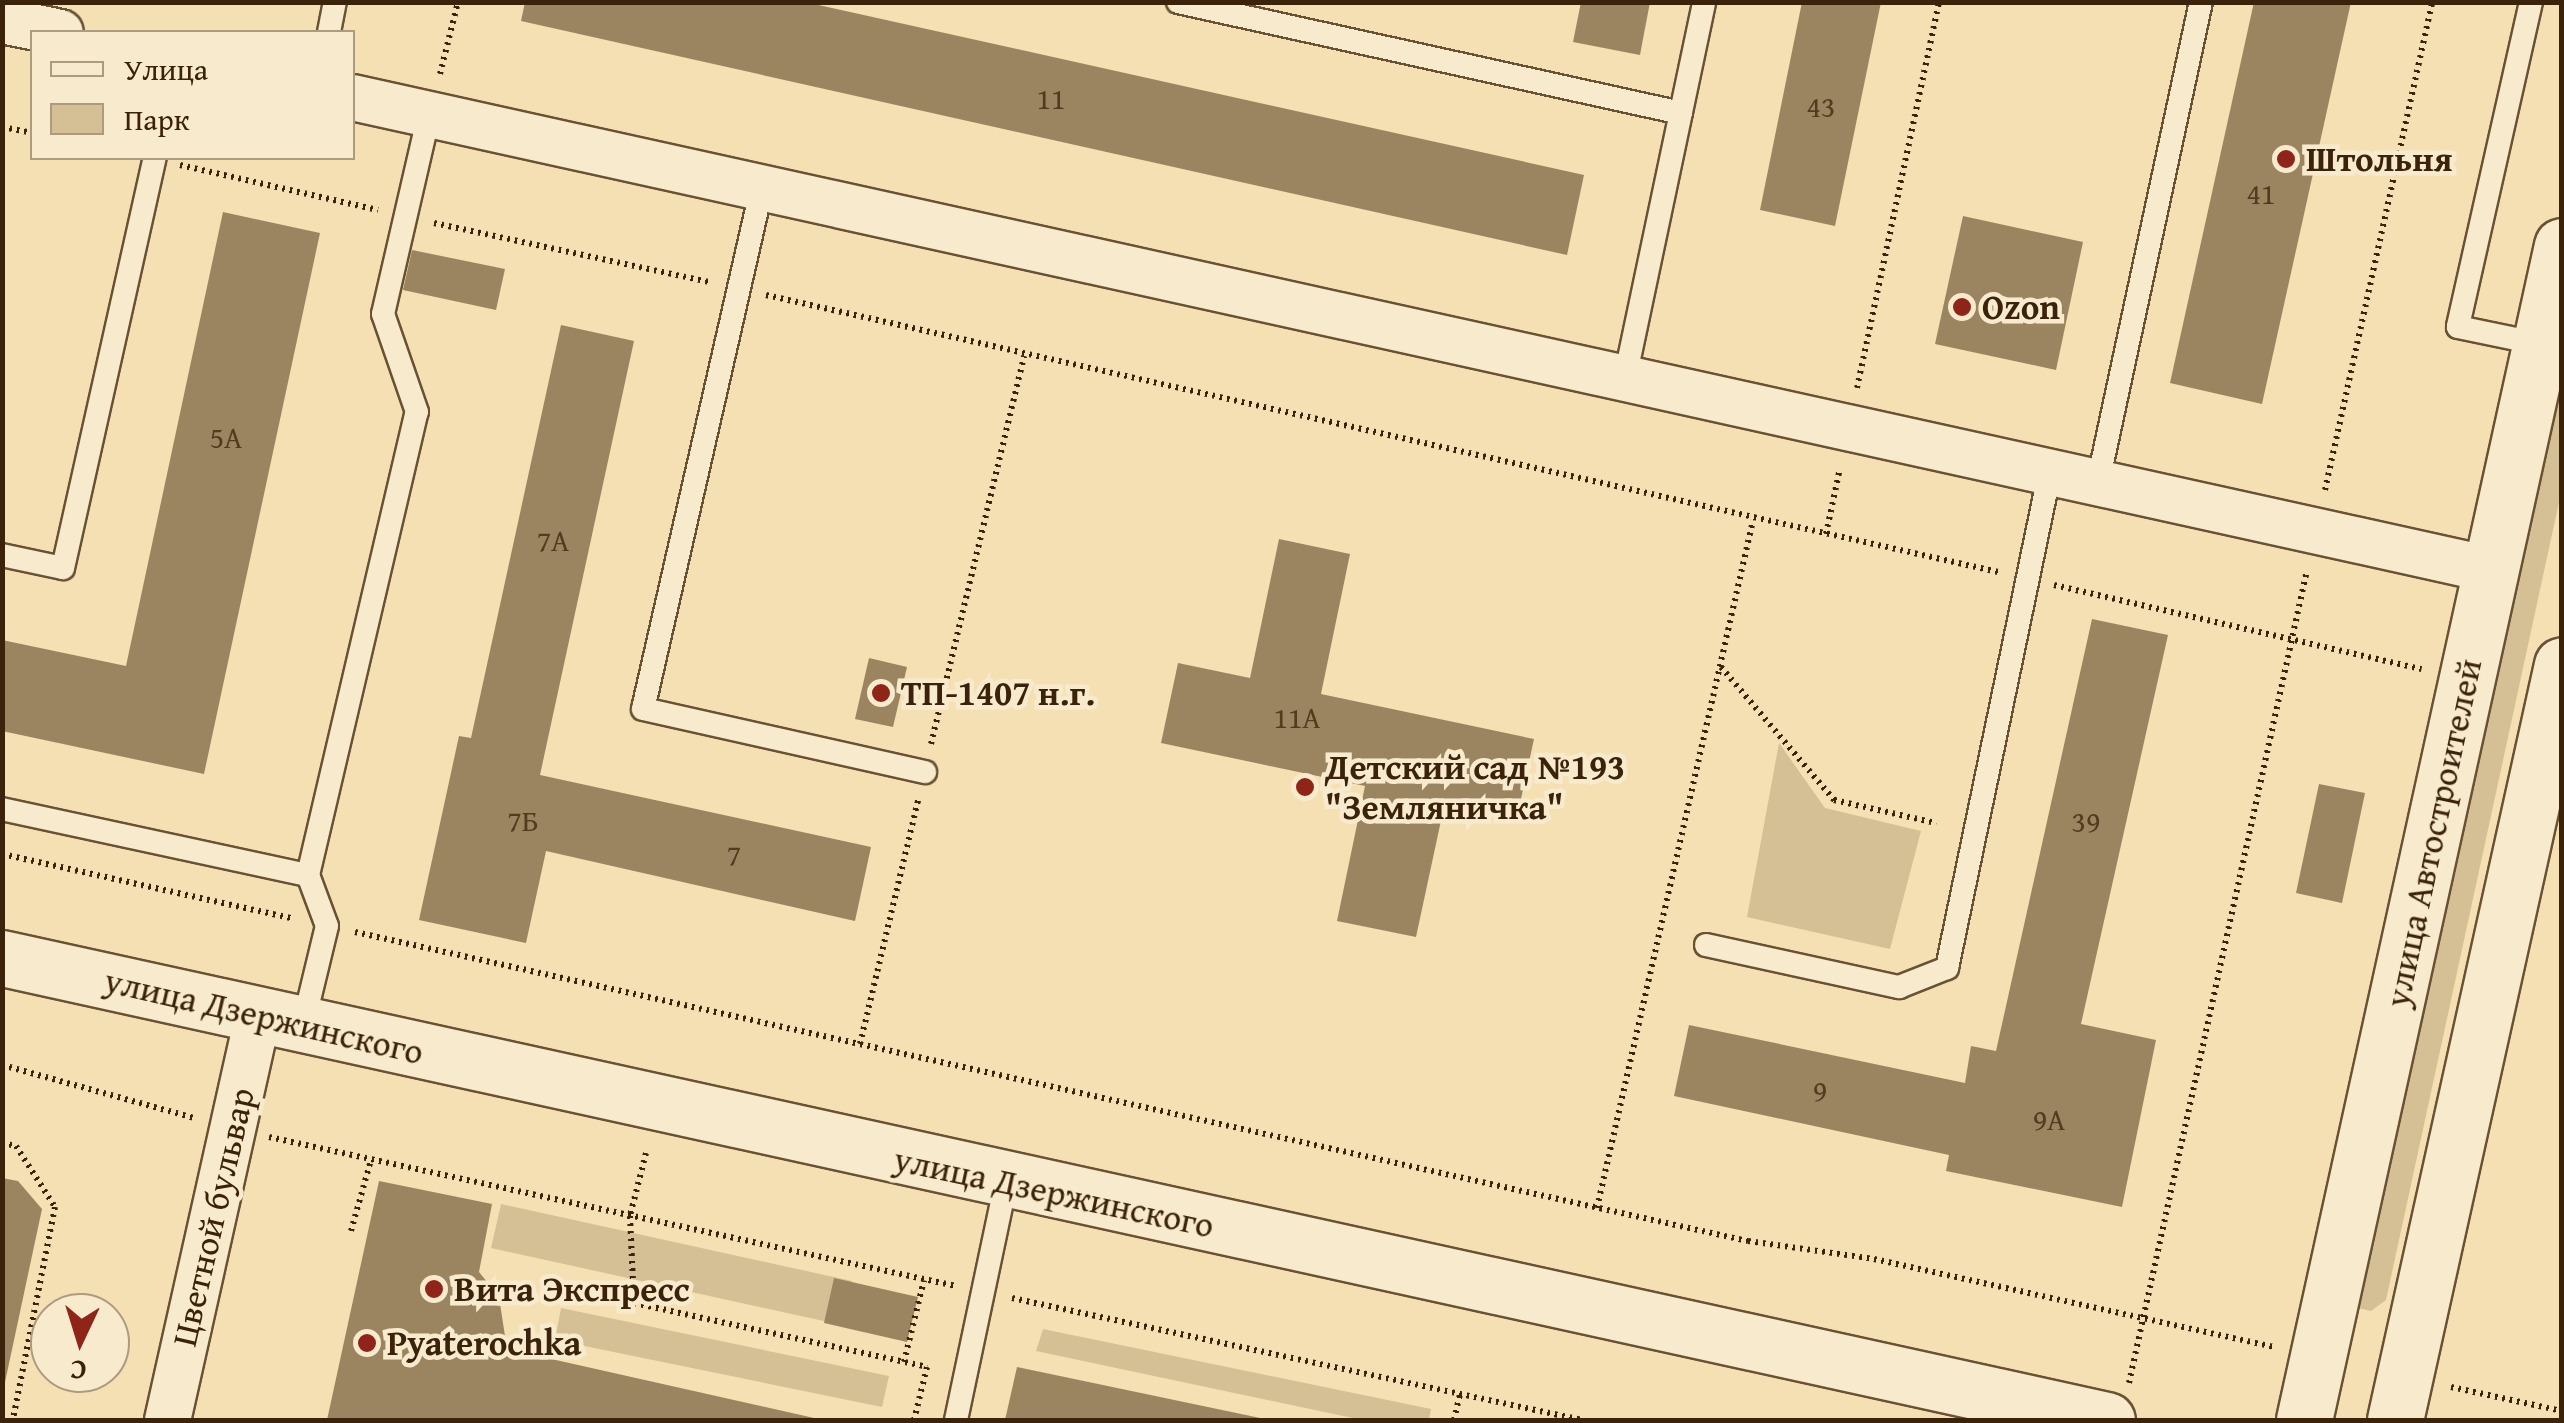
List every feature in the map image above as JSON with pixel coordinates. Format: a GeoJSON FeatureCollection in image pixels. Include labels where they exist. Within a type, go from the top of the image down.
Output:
{"type":"FeatureCollection","features":[{"type":"Feature","properties":{"kind":"main road","name":"улица Автостроителей"},"geometry":{"type":"LineString","coordinates":[[2304,1420],[2562,246]]}},
{"type":"Feature","properties":{"kind":"main road"},"geometry":{"type":"LineString","coordinates":[[2395,1420],[2562,665]]}},
{"type":"Feature","properties":{"kind":"main road","name":"улица Дзержинского"},"geometry":{"type":"LineString","coordinates":[[2,958],[1006,1182],[2116,1412]]}},
{"type":"Feature","properties":{"kind":"street"},"geometry":{"type":"LineString","coordinates":[[2,20],[50,30]]}},
{"type":"Feature","properties":{"kind":"street"},"geometry":{"type":"LineString","coordinates":[[355,98],[2490,568]]}},
{"type":"Feature","properties":{"kind":"street","name":"Цветной бульвар"},"geometry":{"type":"LineString","coordinates":[[167,1420],[232,1129],[281,1019]]}},
{"type":"Feature","properties":{"kind":"lane"},"geometry":{"type":"LineString","coordinates":[[329,30],[335,2]]}},
{"type":"Feature","properties":{"kind":"lane"},"geometry":{"type":"LineString","coordinates":[[1178,2],[1681,113]]}},
{"type":"Feature","properties":{"kind":"lane"},"geometry":{"type":"LineString","coordinates":[[1625,378],[1704,2]]}},
{"type":"Feature","properties":{"kind":"lane"},"geometry":{"type":"LineString","coordinates":[[2098,482],[2201,2]]}},
{"type":"Feature","properties":{"kind":"lane"},"geometry":{"type":"LineString","coordinates":[[2532,2],[2458,326],[2540,344]]}},
{"type":"Feature","properties":{"kind":"lane"},"geometry":{"type":"LineString","coordinates":[[281,1019],[327,926],[308,875],[417,412],[383,314],[430,114]]}},
{"type":"Feature","properties":{"kind":"lane"},"geometry":{"type":"LineString","coordinates":[[2,555],[63,568],[154,160]]}},
{"type":"Feature","properties":{"kind":"lane"},"geometry":{"type":"LineString","coordinates":[[762,187],[643,709],[925,772]]}},
{"type":"Feature","properties":{"kind":"lane"},"geometry":{"type":"LineString","coordinates":[[1706,945],[1899,986],[1946,968],[2050,471]]}},
{"type":"Feature","properties":{"kind":"lane"},"geometry":{"type":"LineString","coordinates":[[2,809],[308,875]]}},
{"type":"Feature","properties":{"kind":"lane"},"geometry":{"type":"LineString","coordinates":[[956,1420],[1006,1182]]}},
{"type":"Feature","properties":{"kind":"path"},"geometry":{"type":"LineString","coordinates":[[430,114],[458,2]]}},
{"type":"Feature","properties":{"kind":"path"},"geometry":{"type":"LineString","coordinates":[[1826,535],[1939,2]]}},
{"type":"Feature","properties":{"kind":"path"},"geometry":{"type":"LineString","coordinates":[[2116,1412],[2143,1319],[2432,2]]}},
{"type":"Feature","properties":{"kind":"path"},"geometry":{"type":"LineString","coordinates":[[2,127],[30,133]]}},
{"type":"Feature","properties":{"kind":"path"},"geometry":{"type":"LineString","coordinates":[[163,160],[2466,680]]}},
{"type":"Feature","properties":{"kind":"path"},"geometry":{"type":"LineString","coordinates":[[860,1044],[1024,356]]}},
{"type":"Feature","properties":{"kind":"path"},"geometry":{"type":"LineString","coordinates":[[1597,1208],[1753,520]]}},
{"type":"Feature","properties":{"kind":"path"},"geometry":{"type":"LineString","coordinates":[[1720,666],[1834,800],[1936,823]]}},
{"type":"Feature","properties":{"kind":"path"},"geometry":{"type":"LineString","coordinates":[[2,854],[1597,1208],[2143,1319]]}},
{"type":"Feature","properties":{"kind":"path"},"geometry":{"type":"LineString","coordinates":[[2,1065],[232,1129],[1582,1420]]}},
{"type":"Feature","properties":{"kind":"path"},"geometry":{"type":"LineString","coordinates":[[2,1143],[16,1146],[56,1208],[13,1420]]}},
{"type":"Feature","properties":{"kind":"path"},"geometry":{"type":"LineString","coordinates":[[646,1153],[630,1216],[634,1304],[927,1367],[914,1420]]}},
{"type":"Feature","properties":{"kind":"path"},"geometry":{"type":"LineString","coordinates":[[350,1232],[371,1160]]}},
{"type":"Feature","properties":{"kind":"path"},"geometry":{"type":"LineString","coordinates":[[904,1362],[924,1280]]}},
{"type":"Feature","properties":{"kind":"path"},"geometry":{"type":"LineString","coordinates":[[1454,1420],[1460,1394]]}},
{"type":"Feature","properties":{"kind":"green space"},"geometry":{"type":"Polygon","coordinates":[[[2561,307],[2561,493],[2386,1300],[2371,1311],[2349,1306],[2561,307]]]}},
{"type":"Feature","properties":{"kind":"green space"},"geometry":{"type":"Polygon","coordinates":[[[1779,743],[1825,808],[1921,831],[1890,949],[1747,917],[1779,743]]]}},
{"type":"Feature","properties":{"kind":"green space"},"geometry":{"type":"Polygon","coordinates":[[[501,1204],[852,1281],[842,1325],[491,1248],[501,1204]]]}},
{"type":"Feature","properties":{"kind":"green space"},"geometry":{"type":"Polygon","coordinates":[[[561,1308],[889,1376],[882,1407],[555,1340],[561,1308]]]}},
{"type":"Feature","properties":{"kind":"green space"},"geometry":{"type":"Polygon","coordinates":[[[1043,1329],[1431,1409],[1429,1420],[1362,1420],[1036,1351],[1043,1329]]]}},
{"type":"Feature","properties":{"kind":"building"},"geometry":{"type":"Polygon","coordinates":[[[525,2],[805,2],[1584,175],[1567,255],[521,21],[525,2]]]}},
{"type":"Feature","properties":{"kind":"building"},"geometry":{"type":"Polygon","coordinates":[[[1581,2],[1650,2],[1640,55],[1573,42],[1581,2]]]}},
{"type":"Feature","properties":{"kind":"building"},"geometry":{"type":"Polygon","coordinates":[[[1802,2],[1881,2],[1835,226],[1760,210],[1802,2]]]}},
{"type":"Feature","properties":{"kind":"building"},"geometry":{"type":"Polygon","coordinates":[[[2254,2],[2351,2],[2262,404],[2170,383],[2254,2]]]}},
{"type":"Feature","properties":{"kind":"building"},"geometry":{"type":"Polygon","coordinates":[[[223,212],[320,233],[204,774],[2,731],[2,640],[126,666],[223,212]]]}},
{"type":"Feature","properties":{"kind":"building"},"geometry":{"type":"Polygon","coordinates":[[[1963,216],[2083,242],[2056,370],[1935,344],[1963,216]]]}},
{"type":"Feature","properties":{"kind":"building"},"geometry":{"type":"Polygon","coordinates":[[[412,250],[505,269],[496,310],[403,290],[412,250]]]}},
{"type":"Feature","properties":{"kind":"building"},"geometry":{"type":"Polygon","coordinates":[[[561,325],[634,341],[540,775],[871,847],[855,921],[546,851],[526,943],[419,920],[459,736],[471,738],[561,325]]]}},
{"type":"Feature","properties":{"kind":"building"},"geometry":{"type":"Polygon","coordinates":[[[1279,539],[1350,554],[1321,694],[1534,739],[1517,817],[1445,802],[1416,937],[1337,921],[1365,786],[1161,743],[1178,663],[1250,678],[1279,539]]]}},
{"type":"Feature","properties":{"kind":"building"},"geometry":{"type":"Polygon","coordinates":[[[2092,619],[2168,635],[2081,1024],[2156,1040],[2122,1207],[1946,1171],[1949,1155],[1674,1096],[1689,1025],[1965,1083],[1971,1046],[1996,1051],[2092,619]]]}},
{"type":"Feature","properties":{"kind":"building","name":"ТП-1407 н.г."},"geometry":{"type":"Polygon","coordinates":[[[869,658],[907,667],[893,727],[855,719],[869,658]]]}},
{"type":"Feature","properties":{"kind":"building"},"geometry":{"type":"Polygon","coordinates":[[[2319,784],[2365,793],[2342,903],[2296,893],[2319,784]]]}},
{"type":"Feature","properties":{"kind":"building"},"geometry":{"type":"Polygon","coordinates":[[[2,1178],[18,1181],[42,1209],[4,1387],[2,1178]]]}},
{"type":"Feature","properties":{"kind":"building"},"geometry":{"type":"Polygon","coordinates":[[[379,1181],[492,1204],[479,1272],[499,1297],[507,1349],[823,1420],[327,1420],[379,1181]]]}},
{"type":"Feature","properties":{"kind":"building"},"geometry":{"type":"Polygon","coordinates":[[[834,1278],[918,1297],[907,1342],[824,1323],[834,1278]]]}},
{"type":"Feature","properties":{"kind":"building"},"geometry":{"type":"Polygon","coordinates":[[[1017,1367],[1265,1419],[1265,1420],[1005,1420],[1017,1367]]]}},
{"type":"Feature","properties":{"kind":"place","name":"Штольня"},"geometry":{"type":"Point","coordinates":[2286,159]}},
{"type":"Feature","properties":{"kind":"place","name":"Ozon"},"geometry":{"type":"Point","coordinates":[1962,307]}},
{"type":"Feature","properties":{"kind":"place","name":"ТП-1407 н.г."},"geometry":{"type":"Point","coordinates":[881,693]}},
{"type":"Feature","properties":{"kind":"place","name":"Детский сад №193 \"Земляничка\""},"geometry":{"type":"Point","coordinates":[1305,787]}},
{"type":"Feature","properties":{"kind":"place","name":"Вита Экспресс"},"geometry":{"type":"Point","coordinates":[434,1289]}},
{"type":"Feature","properties":{"kind":"place","name":"Pyaterochka"},"geometry":{"type":"Point","coordinates":[367,1343]}}]}
